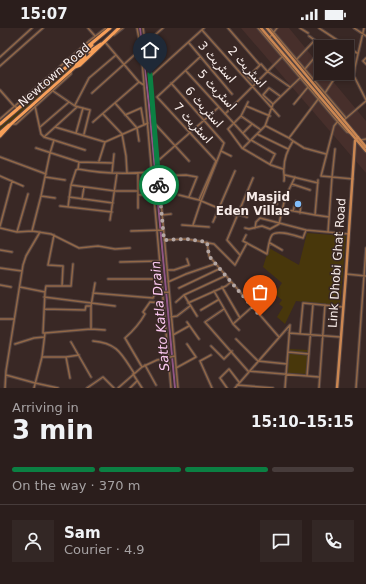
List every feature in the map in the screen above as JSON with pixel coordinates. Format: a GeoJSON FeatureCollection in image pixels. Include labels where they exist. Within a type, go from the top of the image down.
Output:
{"type":"FeatureCollection","features":[{"type":"Feature","properties":{"kind":"main road","name":"Newtown Road"},"geometry":{"type":"LineString","coordinates":[[0,135],[75,67],[80,65],[119,28]]}},
{"type":"Feature","properties":{"kind":"main road"},"geometry":{"type":"LineString","coordinates":[[261,28],[338,120],[366,147]]}},
{"type":"Feature","properties":{"kind":"main road"},"geometry":{"type":"LineString","coordinates":[[268,28],[345,119],[366,151]]}},
{"type":"Feature","properties":{"kind":"main road","name":"Newtown Road"},"geometry":{"type":"LineString","coordinates":[[0,125],[70,64],[75,56],[90,42],[107,29]]}},
{"type":"Feature","properties":{"kind":"main road"},"geometry":{"type":"LineString","coordinates":[[96,37],[88,49],[89,52],[104,42]]}},
{"type":"Feature","properties":{"kind":"main road"},"geometry":{"type":"LineString","coordinates":[[70,64],[82,53],[84,53],[85,57],[75,67]]}},
{"type":"Feature","properties":{"kind":"main road","name":"Link Dhobi Ghat Road"},"geometry":{"type":"LineString","coordinates":[[337,388],[353,179],[358,140]]}},
{"type":"Feature","properties":{"kind":"street"},"geometry":{"type":"LineString","coordinates":[[0,56],[32,28]]}},
{"type":"Feature","properties":{"kind":"street"},"geometry":{"type":"LineString","coordinates":[[0,66],[43,28]]}},
{"type":"Feature","properties":{"kind":"street"},"geometry":{"type":"LineString","coordinates":[[88,28],[96,37]]}},
{"type":"Feature","properties":{"kind":"street"},"geometry":{"type":"LineString","coordinates":[[113,34],[114,35],[123,28]]}},
{"type":"Feature","properties":{"kind":"street"},"geometry":{"type":"LineString","coordinates":[[137,28],[141,49],[148,123],[171,388]]}},
{"type":"Feature","properties":{"kind":"street"},"geometry":{"type":"LineString","coordinates":[[143,28],[148,58],[159,176],[162,230],[178,388]]}},
{"type":"Feature","properties":{"kind":"street"},"geometry":{"type":"LineString","coordinates":[[155,35],[163,28]]}},
{"type":"Feature","properties":{"kind":"street"},"geometry":{"type":"LineString","coordinates":[[228,28],[260,65],[290,87]]}},
{"type":"Feature","properties":{"kind":"street"},"geometry":{"type":"LineString","coordinates":[[225,114],[283,55],[258,28]]}},
{"type":"Feature","properties":{"kind":"street"},"geometry":{"type":"LineString","coordinates":[[270,38],[278,28]]}},
{"type":"Feature","properties":{"kind":"street"},"geometry":{"type":"LineString","coordinates":[[300,28],[315,40]]}},
{"type":"Feature","properties":{"kind":"street"},"geometry":{"type":"LineString","coordinates":[[319,28],[358,53]]}},
{"type":"Feature","properties":{"kind":"street"},"geometry":{"type":"LineString","coordinates":[[354,28],[366,36]]}},
{"type":"Feature","properties":{"kind":"street"},"geometry":{"type":"LineString","coordinates":[[273,34],[297,59],[340,109],[345,119],[366,100],[354,76],[358,53],[365,28]]}},
{"type":"Feature","properties":{"kind":"street"},"geometry":{"type":"LineString","coordinates":[[152,75],[203,29]]}},
{"type":"Feature","properties":{"kind":"street","name":"اسٹریٹ 2"},"geometry":{"type":"LineString","coordinates":[[203,29],[279,116]]}},
{"type":"Feature","properties":{"kind":"street"},"geometry":{"type":"LineString","coordinates":[[297,59],[314,41]]}},
{"type":"Feature","properties":{"kind":"street"},"geometry":{"type":"LineString","coordinates":[[0,119],[90,42]]}},
{"type":"Feature","properties":{"kind":"street"},"geometry":{"type":"LineString","coordinates":[[104,42],[139,82],[144,85]]}},
{"type":"Feature","properties":{"kind":"street","name":"اسٹریٹ 3"},"geometry":{"type":"LineString","coordinates":[[188,43],[232,94]]}},
{"type":"Feature","properties":{"kind":"street"},"geometry":{"type":"LineString","coordinates":[[92,93],[141,49]]}},
{"type":"Feature","properties":{"kind":"street"},"geometry":{"type":"LineString","coordinates":[[75,106],[89,78],[116,55]]}},
{"type":"Feature","properties":{"kind":"street"},"geometry":{"type":"LineString","coordinates":[[171,83],[200,57]]}},
{"type":"Feature","properties":{"kind":"street"},"geometry":{"type":"LineString","coordinates":[[305,69],[314,58]]}},
{"type":"Feature","properties":{"kind":"street"},"geometry":{"type":"LineString","coordinates":[[366,58],[363,61],[366,64]]}},
{"type":"Feature","properties":{"kind":"street"},"geometry":{"type":"LineString","coordinates":[[255,83],[248,76],[260,65]]}},
{"type":"Feature","properties":{"kind":"street"},"geometry":{"type":"LineString","coordinates":[[11,124],[16,124],[53,91],[70,74],[71,71]]}},
{"type":"Feature","properties":{"kind":"street","name":"اسٹریٹ 5"},"geometry":{"type":"LineString","coordinates":[[186,71],[243,133],[251,140],[275,154],[270,164]]}},
{"type":"Feature","properties":{"kind":"street"},"geometry":{"type":"LineString","coordinates":[[242,148],[266,126],[273,104],[301,76],[308,87],[319,98],[290,138]]}},
{"type":"Feature","properties":{"kind":"street"},"geometry":{"type":"LineString","coordinates":[[325,93],[333,80]]}},
{"type":"Feature","properties":{"kind":"street"},"geometry":{"type":"LineString","coordinates":[[93,122],[139,82]]}},
{"type":"Feature","properties":{"kind":"street","name":"اسٹریٹ 7"},"geometry":{"type":"LineString","coordinates":[[171,83],[157,97],[216,160]]}},
{"type":"Feature","properties":{"kind":"street","name":"اسٹریٹ 6"},"geometry":{"type":"LineString","coordinates":[[171,83],[224,143],[221,151]]}},
{"type":"Feature","properties":{"kind":"street"},"geometry":{"type":"LineString","coordinates":[[294,104],[308,87]]}},
{"type":"Feature","properties":{"kind":"street"},"geometry":{"type":"LineString","coordinates":[[273,104],[263,95],[269,88],[280,96]]}},
{"type":"Feature","properties":{"kind":"street"},"geometry":{"type":"LineString","coordinates":[[0,90],[14,106],[19,108]]}},
{"type":"Feature","properties":{"kind":"street"},"geometry":{"type":"LineString","coordinates":[[53,91],[75,106],[90,111],[84,135]]}},
{"type":"Feature","properties":{"kind":"street"},"geometry":{"type":"LineString","coordinates":[[40,127],[69,102]]}},
{"type":"Feature","properties":{"kind":"street"},"geometry":{"type":"LineString","coordinates":[[248,102],[241,116],[228,129],[242,148],[270,164],[283,169]]}},
{"type":"Feature","properties":{"kind":"street"},"geometry":{"type":"LineString","coordinates":[[115,103],[137,128],[139,141]]}},
{"type":"Feature","properties":{"kind":"street"},"geometry":{"type":"LineString","coordinates":[[14,106],[14,113]]}},
{"type":"Feature","properties":{"kind":"street"},"geometry":{"type":"LineString","coordinates":[[35,106],[41,134],[44,137],[84,150]]}},
{"type":"Feature","properties":{"kind":"street"},"geometry":{"type":"LineString","coordinates":[[246,106],[270,116]]}},
{"type":"Feature","properties":{"kind":"street"},"geometry":{"type":"LineString","coordinates":[[44,137],[77,107]]}},
{"type":"Feature","properties":{"kind":"street"},"geometry":{"type":"LineString","coordinates":[[160,159],[219,107]]}},
{"type":"Feature","properties":{"kind":"street"},"geometry":{"type":"LineString","coordinates":[[76,133],[83,108]]}},
{"type":"Feature","properties":{"kind":"street"},"geometry":{"type":"LineString","coordinates":[[125,115],[141,108],[144,125]]}},
{"type":"Feature","properties":{"kind":"street"},"geometry":{"type":"LineString","coordinates":[[103,114],[122,134],[127,173]]}},
{"type":"Feature","properties":{"kind":"street"},"geometry":{"type":"LineString","coordinates":[[241,116],[261,130]]}},
{"type":"Feature","properties":{"kind":"street"},"geometry":{"type":"LineString","coordinates":[[338,120],[334,126],[321,175],[353,179]]}},
{"type":"Feature","properties":{"kind":"street"},"geometry":{"type":"LineString","coordinates":[[55,126],[105,142],[148,123]]}},
{"type":"Feature","properties":{"kind":"street"},"geometry":{"type":"LineString","coordinates":[[243,133],[252,124]]}},
{"type":"Feature","properties":{"kind":"street"},"geometry":{"type":"LineString","coordinates":[[156,125],[189,161]]}},
{"type":"Feature","properties":{"kind":"street"},"geometry":{"type":"LineString","coordinates":[[266,126],[290,138],[304,148],[327,154]]}},
{"type":"Feature","properties":{"kind":"street"},"geometry":{"type":"LineString","coordinates":[[257,134],[288,149]]}},
{"type":"Feature","properties":{"kind":"street"},"geometry":{"type":"LineString","coordinates":[[358,140],[366,139]]}},
{"type":"Feature","properties":{"kind":"street"},"geometry":{"type":"LineString","coordinates":[[32,231],[54,140]]}},
{"type":"Feature","properties":{"kind":"street"},"geometry":{"type":"LineString","coordinates":[[284,181],[285,175],[283,169],[288,149],[293,141]]}},
{"type":"Feature","properties":{"kind":"street"},"geometry":{"type":"LineString","coordinates":[[99,162],[105,142]]}},
{"type":"Feature","properties":{"kind":"street"},"geometry":{"type":"LineString","coordinates":[[36,148],[79,162],[113,163]]}},
{"type":"Feature","properties":{"kind":"street"},"geometry":{"type":"LineString","coordinates":[[328,232],[335,149]]}},
{"type":"Feature","properties":{"kind":"street"},"geometry":{"type":"LineString","coordinates":[[193,225],[200,200],[216,160],[221,151],[231,156]]}},
{"type":"Feature","properties":{"kind":"street"},"geometry":{"type":"LineString","coordinates":[[112,174],[114,154]]}},
{"type":"Feature","properties":{"kind":"street"},"geometry":{"type":"LineString","coordinates":[[0,157],[46,175],[65,180]]}},
{"type":"Feature","properties":{"kind":"street"},"geometry":{"type":"LineString","coordinates":[[68,207],[71,185],[76,170],[78,169],[79,162]]}},
{"type":"Feature","properties":{"kind":"street"},"geometry":{"type":"LineString","coordinates":[[78,169],[112,174],[152,172]]}},
{"type":"Feature","properties":{"kind":"street"},"geometry":{"type":"LineString","coordinates":[[213,222],[234,171]]}},
{"type":"Feature","properties":{"kind":"street"},"geometry":{"type":"LineString","coordinates":[[110,220],[117,173]]}},
{"type":"Feature","properties":{"kind":"street"},"geometry":{"type":"LineString","coordinates":[[138,173],[138,208]]}},
{"type":"Feature","properties":{"kind":"street"},"geometry":{"type":"LineString","coordinates":[[159,176],[179,175],[197,177],[188,197]]}},
{"type":"Feature","properties":{"kind":"street"},"geometry":{"type":"LineString","coordinates":[[285,175],[318,181],[314,215]]}},
{"type":"Feature","properties":{"kind":"street"},"geometry":{"type":"LineString","coordinates":[[0,176],[23,186]]}},
{"type":"Feature","properties":{"kind":"street"},"geometry":{"type":"LineString","coordinates":[[240,255],[227,240],[253,178]]}},
{"type":"Feature","properties":{"kind":"street"},"geometry":{"type":"LineString","coordinates":[[245,228],[262,226],[270,229],[279,223],[285,198],[295,178]]}},
{"type":"Feature","properties":{"kind":"street"},"geometry":{"type":"LineString","coordinates":[[12,181],[0,227],[17,232],[32,231],[54,235],[79,248],[98,246],[115,249],[130,248]]}},
{"type":"Feature","properties":{"kind":"street"},"geometry":{"type":"LineString","coordinates":[[292,184],[310,190]]}},
{"type":"Feature","properties":{"kind":"street"},"geometry":{"type":"LineString","coordinates":[[71,185],[115,191],[138,191]]}},
{"type":"Feature","properties":{"kind":"street"},"geometry":{"type":"LineString","coordinates":[[82,199],[84,187]]}},
{"type":"Feature","properties":{"kind":"street"},"geometry":{"type":"LineString","coordinates":[[247,192],[277,204]]}},
{"type":"Feature","properties":{"kind":"street"},"geometry":{"type":"LineString","coordinates":[[17,232],[28,194]]}},
{"type":"Feature","properties":{"kind":"street"},"geometry":{"type":"LineString","coordinates":[[138,195],[154,194]]}},
{"type":"Feature","properties":{"kind":"street"},"geometry":{"type":"LineString","coordinates":[[180,195],[200,200],[237,215],[247,217]]}},
{"type":"Feature","properties":{"kind":"street"},"geometry":{"type":"LineString","coordinates":[[41,196],[55,198]]}},
{"type":"Feature","properties":{"kind":"street"},"geometry":{"type":"LineString","coordinates":[[70,197],[113,203]]}},
{"type":"Feature","properties":{"kind":"street"},"geometry":{"type":"LineString","coordinates":[[293,211],[296,201],[302,203],[300,213]]}},
{"type":"Feature","properties":{"kind":"street"},"geometry":{"type":"LineString","coordinates":[[60,206],[112,212]]}},
{"type":"Feature","properties":{"kind":"street"},"geometry":{"type":"LineString","coordinates":[[282,209],[329,217]]}},
{"type":"Feature","properties":{"kind":"street"},"geometry":{"type":"LineString","coordinates":[[162,216],[171,214]]}},
{"type":"Feature","properties":{"kind":"street"},"geometry":{"type":"LineString","coordinates":[[255,228],[258,219],[306,230],[349,234]]}},
{"type":"Feature","properties":{"kind":"street"},"geometry":{"type":"LineString","coordinates":[[182,225],[209,227]]}},
{"type":"Feature","properties":{"kind":"street"},"geometry":{"type":"LineString","coordinates":[[131,231],[162,230]]}},
{"type":"Feature","properties":{"kind":"street"},"geometry":{"type":"LineString","coordinates":[[246,235],[243,241],[267,254],[271,236],[275,233],[279,232],[303,238],[306,230]]}},
{"type":"Feature","properties":{"kind":"street"},"geometry":{"type":"LineString","coordinates":[[5,388],[22,271],[26,256],[40,232]]}},
{"type":"Feature","properties":{"kind":"street"},"geometry":{"type":"LineString","coordinates":[[54,235],[48,265],[63,266],[62,286]]}},
{"type":"Feature","properties":{"kind":"street"},"geometry":{"type":"LineString","coordinates":[[164,240],[187,239],[216,244],[235,265],[246,243]]}},
{"type":"Feature","properties":{"kind":"street"},"geometry":{"type":"LineString","coordinates":[[207,242],[207,253],[215,264],[279,336]]}},
{"type":"Feature","properties":{"kind":"street"},"geometry":{"type":"LineString","coordinates":[[270,243],[282,250]]}},
{"type":"Feature","properties":{"kind":"street"},"geometry":{"type":"LineString","coordinates":[[356,388],[366,248]]}},
{"type":"Feature","properties":{"kind":"street"},"geometry":{"type":"LineString","coordinates":[[0,250],[12,252]]}},
{"type":"Feature","properties":{"kind":"street"},"geometry":{"type":"LineString","coordinates":[[167,270],[174,270],[189,265],[187,259]]}},
{"type":"Feature","properties":{"kind":"street"},"geometry":{"type":"LineString","coordinates":[[120,262],[160,261]]}},
{"type":"Feature","properties":{"kind":"street"},"geometry":{"type":"LineString","coordinates":[[34,388],[42,357],[45,333],[43,332],[44,292],[46,286],[72,286],[73,264]]}},
{"type":"Feature","properties":{"kind":"street"},"geometry":{"type":"LineString","coordinates":[[168,282],[215,264]]}},
{"type":"Feature","properties":{"kind":"street"},"geometry":{"type":"LineString","coordinates":[[0,268],[22,271]]}},
{"type":"Feature","properties":{"kind":"street"},"geometry":{"type":"LineString","coordinates":[[178,288],[219,269]]}},
{"type":"Feature","properties":{"kind":"street"},"geometry":{"type":"LineString","coordinates":[[346,274],[365,276]]}},
{"type":"Feature","properties":{"kind":"street"},"geometry":{"type":"LineString","coordinates":[[176,302],[184,295],[225,276]]}},
{"type":"Feature","properties":{"kind":"street"},"geometry":{"type":"LineString","coordinates":[[108,280],[161,279]]}},
{"type":"Feature","properties":{"kind":"street"},"geometry":{"type":"LineString","coordinates":[[188,303],[231,282]]}},
{"type":"Feature","properties":{"kind":"street"},"geometry":{"type":"LineString","coordinates":[[91,329],[91,306],[94,283]]}},
{"type":"Feature","properties":{"kind":"street"},"geometry":{"type":"LineString","coordinates":[[0,285],[11,287]]}},
{"type":"Feature","properties":{"kind":"street"},"geometry":{"type":"LineString","coordinates":[[20,287],[44,292]]}},
{"type":"Feature","properties":{"kind":"street"},"geometry":{"type":"LineString","coordinates":[[222,287],[240,318]]}},
{"type":"Feature","properties":{"kind":"street"},"geometry":{"type":"LineString","coordinates":[[214,291],[233,324],[239,330]]}},
{"type":"Feature","properties":{"kind":"street"},"geometry":{"type":"LineString","coordinates":[[93,293],[153,298],[155,293],[168,292]]}},
{"type":"Feature","properties":{"kind":"street"},"geometry":{"type":"LineString","coordinates":[[184,295],[197,316]]}},
{"type":"Feature","properties":{"kind":"street"},"geometry":{"type":"LineString","coordinates":[[44,297],[115,306]]}},
{"type":"Feature","properties":{"kind":"street"},"geometry":{"type":"LineString","coordinates":[[201,310],[218,300]]}},
{"type":"Feature","properties":{"kind":"street"},"geometry":{"type":"LineString","coordinates":[[142,367],[125,338],[133,331],[143,317],[145,314],[143,312],[150,302],[164,303]]}},
{"type":"Feature","properties":{"kind":"street"},"geometry":{"type":"LineString","coordinates":[[300,334],[303,302],[343,307]]}},
{"type":"Feature","properties":{"kind":"street"},"geometry":{"type":"LineString","coordinates":[[307,376],[313,304]]}},
{"type":"Feature","properties":{"kind":"street"},"geometry":{"type":"LineString","coordinates":[[318,388],[325,305]]}},
{"type":"Feature","properties":{"kind":"street"},"geometry":{"type":"LineString","coordinates":[[44,309],[85,310],[86,306],[91,306]]}},
{"type":"Feature","properties":{"kind":"street"},"geometry":{"type":"LineString","coordinates":[[171,317],[177,316],[190,306]]}},
{"type":"Feature","properties":{"kind":"street"},"geometry":{"type":"LineString","coordinates":[[233,324],[252,307]]}},
{"type":"Feature","properties":{"kind":"street"},"geometry":{"type":"LineString","coordinates":[[224,309],[205,322],[248,371],[319,377]]}},
{"type":"Feature","properties":{"kind":"street"},"geometry":{"type":"LineString","coordinates":[[0,319],[14,319]]}},
{"type":"Feature","properties":{"kind":"street"},"geometry":{"type":"LineString","coordinates":[[187,322],[199,339]]}},
{"type":"Feature","properties":{"kind":"street"},"geometry":{"type":"LineString","coordinates":[[235,388],[248,371],[290,325],[285,388]]}},
{"type":"Feature","properties":{"kind":"street"},"geometry":{"type":"LineString","coordinates":[[173,335],[189,326]]}},
{"type":"Feature","properties":{"kind":"street"},"geometry":{"type":"LineString","coordinates":[[45,333],[91,329],[105,330]]}},
{"type":"Feature","properties":{"kind":"street"},"geometry":{"type":"LineString","coordinates":[[289,333],[340,337]]}},
{"type":"Feature","properties":{"kind":"street"},"geometry":{"type":"LineString","coordinates":[[15,344],[34,338],[44,337]]}},
{"type":"Feature","properties":{"kind":"street"},"geometry":{"type":"LineString","coordinates":[[236,339],[258,361],[287,364]]}},
{"type":"Feature","properties":{"kind":"street"},"geometry":{"type":"LineString","coordinates":[[93,341],[106,343],[115,347],[142,388]]}},
{"type":"Feature","properties":{"kind":"street"},"geometry":{"type":"LineString","coordinates":[[71,342],[91,377]]}},
{"type":"Feature","properties":{"kind":"street"},"geometry":{"type":"LineString","coordinates":[[176,368],[196,356],[187,344]]}},
{"type":"Feature","properties":{"kind":"street"},"geometry":{"type":"LineString","coordinates":[[211,346],[224,359],[232,352]]}},
{"type":"Feature","properties":{"kind":"street"},"geometry":{"type":"LineString","coordinates":[[288,352],[309,354]]}},
{"type":"Feature","properties":{"kind":"street"},"geometry":{"type":"LineString","coordinates":[[42,357],[66,357],[79,355]]}},
{"type":"Feature","properties":{"kind":"street"},"geometry":{"type":"LineString","coordinates":[[211,355],[200,361],[212,388]]}},
{"type":"Feature","properties":{"kind":"street"},"geometry":{"type":"LineString","coordinates":[[118,388],[145,365],[174,356]]}},
{"type":"Feature","properties":{"kind":"street"},"geometry":{"type":"LineString","coordinates":[[66,357],[70,378]]}},
{"type":"Feature","properties":{"kind":"street"},"geometry":{"type":"LineString","coordinates":[[145,365],[156,386]]}},
{"type":"Feature","properties":{"kind":"street"},"geometry":{"type":"LineString","coordinates":[[227,388],[220,378],[229,369],[238,384],[251,387],[273,388]]}},
{"type":"Feature","properties":{"kind":"street"},"geometry":{"type":"LineString","coordinates":[[6,375],[58,388]]}},
{"type":"Feature","properties":{"kind":"street"},"geometry":{"type":"LineString","coordinates":[[87,388],[103,377],[114,388]]}},
{"type":"Feature","properties":{"kind":"street"},"geometry":{"type":"LineString","coordinates":[[130,388],[137,381]]}},
{"type":"Feature","properties":{"kind":"shaded area"},"geometry":{"type":"Polygon","coordinates":[[[241,28],[289,28],[314,58],[314,80],[332,80],[366,121],[366,173],[241,28]]]}},
{"type":"Feature","properties":{"kind":"shaded area"},"geometry":{"type":"Polygon","coordinates":[[[82,55],[83,57],[0,132],[0,127],[82,55]]]}},
{"type":"Feature","properties":{"kind":"shaded area"},"geometry":{"type":"Polygon","coordinates":[[[307,233],[346,236],[340,306],[296,301],[285,324],[277,317],[283,307],[279,304],[282,300],[275,294],[282,283],[263,267],[269,248],[299,265],[307,233]]]}},
{"type":"Feature","properties":{"kind":"shaded area"},"geometry":{"type":"Polygon","coordinates":[[[289,349],[308,350],[307,374],[288,373],[289,349]]]}},
{"type":"Feature","properties":{"kind":"waterway","name":"Satto Katla Drain"},"geometry":{"type":"LineString","coordinates":[[140,28],[149,105],[175,388]]}},
{"type":"Feature","properties":{"kind":"way so far"},"geometry":{"type":"LineString","coordinates":[[159,185],[164,240],[187,239],[207,242],[207,253],[209,256],[260,316]]}},
{"type":"Feature","properties":{"kind":"place","name":"Masjid Eden Villas"},"geometry":{"type":"Point","coordinates":[298,204]}},
{"type":"Feature","properties":{"kind":"route"},"geometry":{"type":"LineString","coordinates":[[150,74],[159,185]]}}]}
